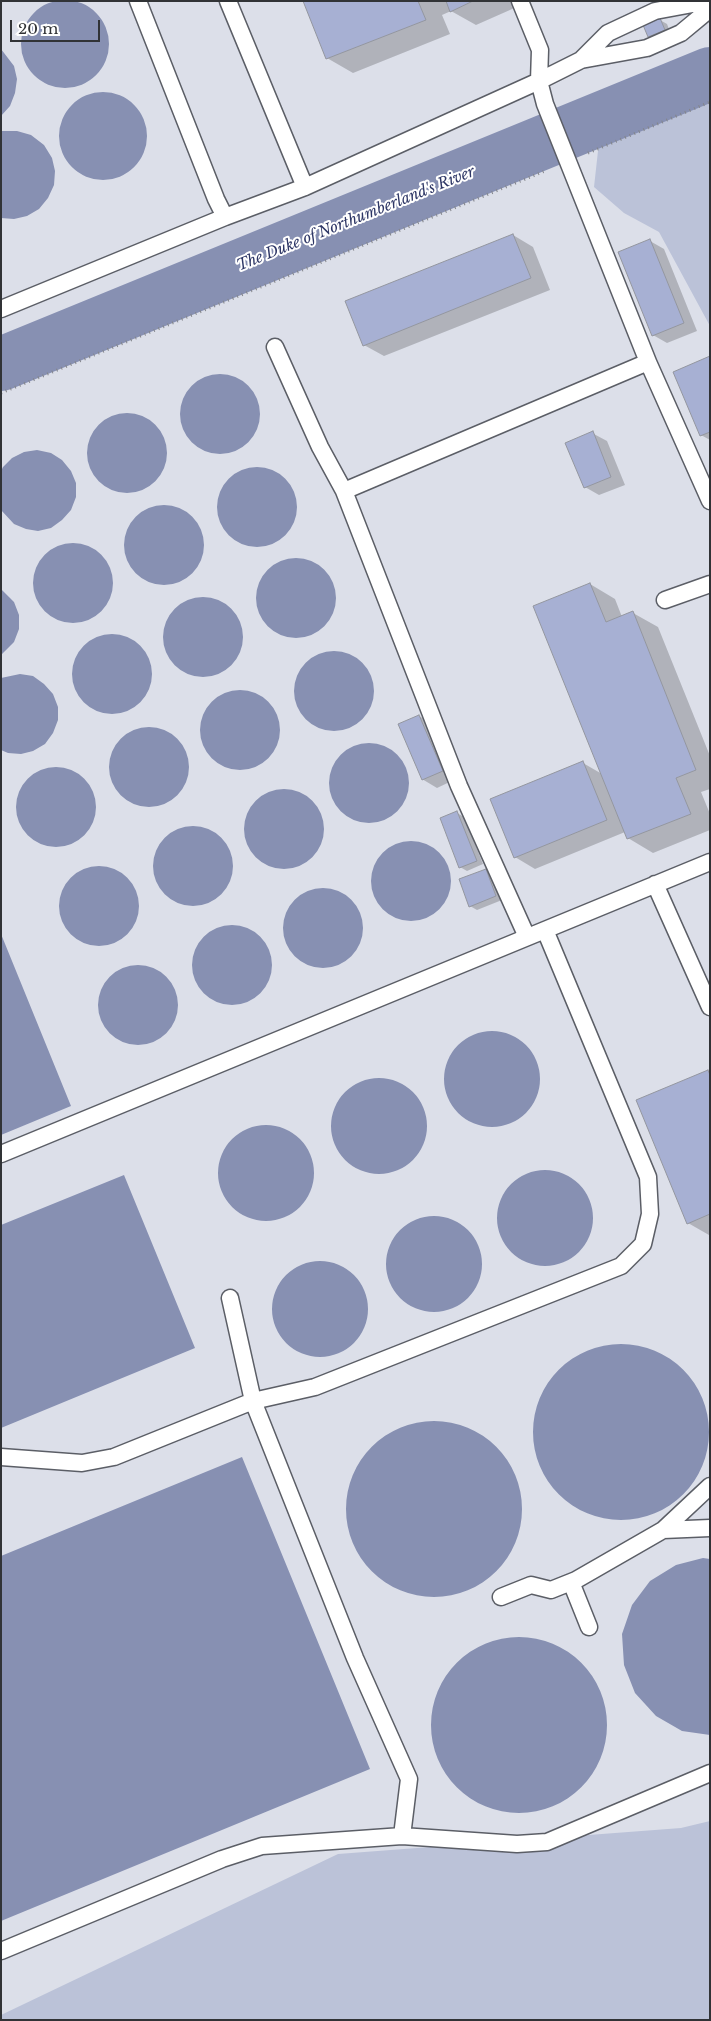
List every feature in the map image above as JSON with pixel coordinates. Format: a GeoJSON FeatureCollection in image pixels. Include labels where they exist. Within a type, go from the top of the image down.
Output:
{"type":"FeatureCollection","features":[{"type":"Feature","properties":{"kind":"lane"},"geometry":{"type":"LineString","coordinates":[[138,1],[212,190],[225,217]]}},
{"type":"Feature","properties":{"kind":"lane"},"geometry":{"type":"LineString","coordinates":[[228,1],[305,187]]}},
{"type":"Feature","properties":{"kind":"lane"},"geometry":{"type":"LineString","coordinates":[[520,1],[540,50],[539,81],[545,104],[648,362],[710,501]]}},
{"type":"Feature","properties":{"kind":"lane"},"geometry":{"type":"LineString","coordinates":[[581,60],[608,34],[655,12],[709,1]]}},
{"type":"Feature","properties":{"kind":"lane"},"geometry":{"type":"LineString","coordinates":[[1,309],[225,217],[305,187],[539,81],[581,60],[647,48],[681,33],[710,9]]}},
{"type":"Feature","properties":{"kind":"lane"},"geometry":{"type":"LineString","coordinates":[[275,347],[320,447],[344,491],[459,786],[527,937]]}},
{"type":"Feature","properties":{"kind":"lane"},"geometry":{"type":"LineString","coordinates":[[344,491],[648,362]]}},
{"type":"Feature","properties":{"kind":"lane"},"geometry":{"type":"LineString","coordinates":[[665,600],[710,584]]}},
{"type":"Feature","properties":{"kind":"lane"},"geometry":{"type":"LineString","coordinates":[[1,1154],[710,862]]}},
{"type":"Feature","properties":{"kind":"lane"},"geometry":{"type":"LineString","coordinates":[[655,884],[710,1007]]}},
{"type":"Feature","properties":{"kind":"lane"},"geometry":{"type":"LineString","coordinates":[[1,1457],[82,1463],[114,1457],[253,1401],[315,1387],[621,1266],[643,1244],[650,1214],[648,1177],[545,930]]}},
{"type":"Feature","properties":{"kind":"lane"},"geometry":{"type":"LineString","coordinates":[[230,1298],[253,1401],[355,1658],[409,1779],[402,1836]]}},
{"type":"Feature","properties":{"kind":"lane"},"geometry":{"type":"LineString","coordinates":[[501,1597],[531,1585],[551,1590],[571,1582],[663,1530],[710,1486]]}},
{"type":"Feature","properties":{"kind":"lane"},"geometry":{"type":"LineString","coordinates":[[663,1530],[710,1528]]}},
{"type":"Feature","properties":{"kind":"lane"},"geometry":{"type":"LineString","coordinates":[[571,1582],[589,1627]]}},
{"type":"Feature","properties":{"kind":"lane"},"geometry":{"type":"LineString","coordinates":[[1,1951],[222,1859],[262,1846],[402,1836],[517,1844],[547,1842],[710,1773]]}},
{"type":"Feature","properties":{"kind":"path"},"geometry":{"type":"LineString","coordinates":[[1,394],[565,156],[710,102]]}},
{"type":"Feature","properties":{"kind":"shaded area"},"geometry":{"type":"Polygon","coordinates":[[[65,0],[82,3],[96,13],[106,27],[109,44],[106,61],[96,75],[82,85],[65,88],[48,85],[34,75],[24,61],[21,44],[24,27],[34,13],[48,3],[65,0]]]}},
{"type":"Feature","properties":{"kind":"shaded area"},"geometry":{"type":"Polygon","coordinates":[[[1,49],[14,66],[17,79],[15,93],[10,106],[1,116],[1,49]]]}},
{"type":"Feature","properties":{"kind":"shaded area"},"geometry":{"type":"Polygon","coordinates":[[[710,88],[710,326],[659,232],[624,213],[594,187],[600,133],[710,88]]]}},
{"type":"Feature","properties":{"kind":"shaded area"},"geometry":{"type":"Polygon","coordinates":[[[103,92],[120,95],[134,105],[144,119],[147,136],[144,153],[134,167],[120,177],[103,180],[86,177],[72,167],[62,153],[59,136],[62,119],[72,105],[86,95],[103,92]]]}},
{"type":"Feature","properties":{"kind":"shaded area"},"geometry":{"type":"Polygon","coordinates":[[[1,131],[17,131],[31,135],[44,145],[52,158],[55,171],[54,185],[48,198],[39,209],[27,216],[14,219],[1,218],[1,131]]]}},
{"type":"Feature","properties":{"kind":"shaded area"},"geometry":{"type":"Polygon","coordinates":[[[220,374],[235,377],[248,386],[257,399],[260,414],[257,429],[248,442],[235,451],[220,454],[205,451],[192,442],[183,429],[180,414],[183,399],[192,386],[205,377],[220,374]]]}},
{"type":"Feature","properties":{"kind":"shaded area"},"geometry":{"type":"Polygon","coordinates":[[[127,413],[142,416],[155,425],[164,438],[167,453],[164,468],[155,481],[142,490],[127,493],[112,490],[99,481],[90,468],[87,453],[90,438],[99,425],[112,416],[127,413]]]}},
{"type":"Feature","properties":{"kind":"shaded area"},"geometry":{"type":"Polygon","coordinates":[[[37,450],[51,453],[62,460],[71,471],[76,483],[76,497],[71,510],[51,528],[38,531],[14,524],[1,510],[1,471],[3,467],[12,458],[24,452],[37,450]]]}},
{"type":"Feature","properties":{"kind":"shaded area"},"geometry":{"type":"Polygon","coordinates":[[[257,467],[272,470],[285,479],[294,492],[297,507],[294,522],[285,535],[272,544],[257,547],[242,544],[229,535],[220,522],[217,507],[220,492],[229,479],[242,470],[257,467]]]}},
{"type":"Feature","properties":{"kind":"shaded area"},"geometry":{"type":"Polygon","coordinates":[[[164,505],[179,508],[192,517],[201,530],[204,545],[201,560],[192,573],[179,582],[164,585],[149,582],[136,573],[127,560],[124,545],[127,530],[136,517],[149,508],[164,505]]]}},
{"type":"Feature","properties":{"kind":"shaded area"},"geometry":{"type":"Polygon","coordinates":[[[73,543],[88,546],[101,555],[110,568],[113,583],[110,598],[101,611],[88,620],[73,623],[58,620],[45,611],[36,598],[33,583],[36,568],[45,555],[58,546],[73,543]]]}},
{"type":"Feature","properties":{"kind":"shaded area"},"geometry":{"type":"Polygon","coordinates":[[[296,558],[311,561],[324,570],[333,583],[336,598],[333,613],[324,626],[311,635],[296,638],[281,635],[268,626],[259,613],[256,598],[259,583],[268,570],[281,561],[296,558]]]}},
{"type":"Feature","properties":{"kind":"shaded area"},"geometry":{"type":"Polygon","coordinates":[[[1,589],[14,602],[19,615],[19,629],[14,642],[1,655],[1,589]]]}},
{"type":"Feature","properties":{"kind":"shaded area"},"geometry":{"type":"Polygon","coordinates":[[[203,597],[218,600],[231,609],[240,622],[243,637],[240,652],[231,665],[218,674],[203,677],[188,674],[175,665],[166,652],[163,637],[166,622],[175,609],[188,600],[203,597]]]}},
{"type":"Feature","properties":{"kind":"shaded area"},"geometry":{"type":"Polygon","coordinates":[[[112,634],[127,637],[140,646],[149,659],[152,674],[149,689],[140,702],[127,711],[112,714],[97,711],[84,702],[75,689],[72,674],[75,659],[84,646],[97,637],[112,634]]]}},
{"type":"Feature","properties":{"kind":"shaded area"},"geometry":{"type":"Polygon","coordinates":[[[334,651],[349,654],[362,663],[371,676],[374,691],[371,706],[362,719],[349,728],[334,731],[319,728],[306,719],[297,706],[294,691],[297,676],[306,663],[319,654],[334,651]]]}},
{"type":"Feature","properties":{"kind":"shaded area"},"geometry":{"type":"Polygon","coordinates":[[[20,674],[33,676],[44,684],[53,694],[58,707],[58,720],[53,733],[45,744],[33,751],[21,754],[8,753],[1,750],[1,678],[20,674]]]}},
{"type":"Feature","properties":{"kind":"shaded area"},"geometry":{"type":"Polygon","coordinates":[[[240,690],[255,693],[268,702],[277,715],[280,730],[277,745],[268,758],[255,767],[240,770],[225,767],[212,758],[203,745],[200,730],[203,715],[212,702],[225,693],[240,690]]]}},
{"type":"Feature","properties":{"kind":"shaded area"},"geometry":{"type":"Polygon","coordinates":[[[149,727],[164,730],[177,739],[186,752],[189,767],[186,782],[177,795],[164,804],[149,807],[134,804],[121,795],[112,782],[109,767],[112,752],[121,739],[134,730],[149,727]]]}},
{"type":"Feature","properties":{"kind":"shaded area"},"geometry":{"type":"Polygon","coordinates":[[[369,743],[384,746],[397,755],[406,768],[409,783],[406,798],[397,811],[384,820],[369,823],[354,820],[341,811],[332,798],[329,783],[332,768],[341,755],[354,746],[369,743]]]}},
{"type":"Feature","properties":{"kind":"shaded area"},"geometry":{"type":"Polygon","coordinates":[[[56,767],[71,770],[84,779],[93,792],[96,807],[93,822],[84,835],[71,844],[56,847],[41,844],[28,835],[19,822],[16,807],[19,792],[28,779],[41,770],[56,767]]]}},
{"type":"Feature","properties":{"kind":"shaded area"},"geometry":{"type":"Polygon","coordinates":[[[284,789],[299,792],[312,801],[321,814],[324,829],[321,844],[312,857],[299,866],[284,869],[269,866],[256,857],[247,844],[244,829],[247,814],[256,801],[269,792],[284,789]]]}},
{"type":"Feature","properties":{"kind":"shaded area"},"geometry":{"type":"Polygon","coordinates":[[[193,826],[208,829],[221,838],[230,851],[233,866],[230,881],[221,894],[208,903],[193,906],[178,903],[165,894],[156,881],[153,866],[156,851],[165,838],[178,829],[193,826]]]}},
{"type":"Feature","properties":{"kind":"shaded area"},"geometry":{"type":"Polygon","coordinates":[[[411,841],[426,844],[439,853],[448,866],[451,881],[448,896],[439,909],[426,918],[411,921],[396,918],[383,909],[374,896],[371,881],[374,866],[383,853],[396,844],[411,841]]]}},
{"type":"Feature","properties":{"kind":"shaded area"},"geometry":{"type":"Polygon","coordinates":[[[99,866],[114,869],[127,878],[136,891],[139,906],[136,921],[127,934],[114,943],[99,946],[84,943],[71,934],[62,921],[59,906],[62,891],[71,878],[84,869],[99,866]]]}},
{"type":"Feature","properties":{"kind":"shaded area"},"geometry":{"type":"Polygon","coordinates":[[[323,888],[338,891],[351,900],[360,913],[363,928],[360,943],[351,956],[338,965],[323,968],[308,965],[295,956],[286,943],[283,928],[286,913],[295,900],[308,891],[323,888]]]}},
{"type":"Feature","properties":{"kind":"shaded area"},"geometry":{"type":"Polygon","coordinates":[[[232,925],[247,928],[260,937],[269,950],[272,965],[269,980],[260,993],[247,1002],[232,1005],[217,1002],[204,993],[195,980],[192,965],[195,950],[204,937],[217,928],[232,925]]]}},
{"type":"Feature","properties":{"kind":"shaded area"},"geometry":{"type":"Polygon","coordinates":[[[1,934],[71,1106],[1,1135],[1,934]]]}},
{"type":"Feature","properties":{"kind":"shaded area"},"geometry":{"type":"Polygon","coordinates":[[[138,965],[153,968],[166,977],[175,990],[178,1005],[175,1020],[166,1033],[153,1042],[138,1045],[123,1042],[110,1033],[101,1020],[98,1005],[101,990],[110,977],[123,968],[138,965]]]}},
{"type":"Feature","properties":{"kind":"shaded area"},"geometry":{"type":"Polygon","coordinates":[[[492,1031],[510,1035],[526,1045],[536,1061],[540,1079],[536,1097],[526,1113],[510,1123],[492,1127],[474,1123],[458,1113],[448,1097],[444,1079],[448,1061],[458,1045],[474,1035],[492,1031]]]}},
{"type":"Feature","properties":{"kind":"shaded area"},"geometry":{"type":"Polygon","coordinates":[[[379,1078],[397,1082],[413,1092],[423,1108],[427,1126],[423,1144],[413,1160],[397,1170],[379,1174],[361,1170],[345,1160],[335,1144],[331,1126],[335,1108],[345,1092],[361,1082],[379,1078]]]}},
{"type":"Feature","properties":{"kind":"shaded area"},"geometry":{"type":"Polygon","coordinates":[[[266,1125],[284,1129],[300,1139],[310,1155],[314,1173],[310,1191],[300,1207],[284,1217],[266,1221],[248,1217],[232,1207],[222,1191],[218,1173],[222,1155],[232,1139],[248,1129],[266,1125]]]}},
{"type":"Feature","properties":{"kind":"shaded area"},"geometry":{"type":"Polygon","coordinates":[[[545,1170],[563,1174],[579,1184],[589,1200],[593,1218],[589,1236],[579,1252],[563,1262],[545,1266],[527,1262],[511,1252],[501,1236],[497,1218],[501,1200],[511,1184],[527,1174],[545,1170]]]}},
{"type":"Feature","properties":{"kind":"shaded area"},"geometry":{"type":"Polygon","coordinates":[[[124,1175],[195,1348],[1,1428],[1,1225],[124,1175]]]}},
{"type":"Feature","properties":{"kind":"shaded area"},"geometry":{"type":"Polygon","coordinates":[[[434,1216],[452,1220],[468,1230],[478,1246],[482,1264],[478,1282],[468,1298],[452,1308],[434,1312],[416,1308],[400,1298],[390,1282],[386,1264],[390,1246],[400,1230],[416,1220],[434,1216]]]}},
{"type":"Feature","properties":{"kind":"shaded area"},"geometry":{"type":"Polygon","coordinates":[[[320,1261],[338,1265],[354,1275],[364,1291],[368,1309],[364,1327],[354,1343],[338,1353],[320,1357],[302,1353],[286,1343],[276,1327],[272,1309],[276,1291],[286,1275],[302,1265],[320,1261]]]}},
{"type":"Feature","properties":{"kind":"shaded area"},"geometry":{"type":"Polygon","coordinates":[[[621,1344],[638,1346],[654,1351],[677,1364],[689,1376],[705,1407],[709,1432],[707,1449],[702,1465],[689,1488],[677,1500],[646,1516],[621,1520],[604,1518],[588,1513],[565,1500],[553,1488],[537,1457],[533,1432],[535,1415],[540,1399],[553,1376],[565,1364],[596,1348],[621,1344]]]}},
{"type":"Feature","properties":{"kind":"shaded area"},"geometry":{"type":"Polygon","coordinates":[[[434,1421],[468,1428],[490,1441],[502,1453],[515,1475],[522,1509],[515,1543],[502,1565],[490,1577],[468,1590],[434,1597],[400,1590],[378,1577],[366,1565],[353,1543],[346,1509],[353,1475],[366,1453],[378,1441],[400,1428],[434,1421]]]}},
{"type":"Feature","properties":{"kind":"shaded area"},"geometry":{"type":"Polygon","coordinates":[[[242,1457],[370,1769],[1,1921],[1,1556],[242,1457]]]}},
{"type":"Feature","properties":{"kind":"shaded area"},"geometry":{"type":"Polygon","coordinates":[[[703,1558],[710,1559],[710,1735],[682,1731],[656,1716],[635,1693],[624,1665],[622,1634],[632,1605],[650,1581],[676,1565],[703,1558]]]}},
{"type":"Feature","properties":{"kind":"shaded area"},"geometry":{"type":"Polygon","coordinates":[[[519,1637],[553,1644],[575,1657],[587,1669],[600,1691],[607,1725],[600,1759],[587,1781],[575,1793],[553,1806],[519,1813],[485,1806],[463,1793],[451,1781],[438,1759],[431,1725],[438,1691],[451,1669],[463,1657],[485,1644],[519,1637]]]}},
{"type":"Feature","properties":{"kind":"shaded area"},"geometry":{"type":"Polygon","coordinates":[[[710,1821],[710,2020],[1,2020],[1,2015],[338,1854],[681,1828],[710,1821]]]}},
{"type":"Feature","properties":{"kind":"building"},"geometry":{"type":"Polygon","coordinates":[[[303,1],[418,1],[426,20],[326,59],[303,1]]]}},
{"type":"Feature","properties":{"kind":"building"},"geometry":{"type":"Polygon","coordinates":[[[446,1],[473,1],[450,12],[446,1]]]}},
{"type":"Feature","properties":{"kind":"building"},"geometry":{"type":"Polygon","coordinates":[[[660,18],[665,30],[648,37],[643,25],[660,18]]]}},
{"type":"Feature","properties":{"kind":"building"},"geometry":{"type":"Polygon","coordinates":[[[513,234],[531,278],[363,346],[345,301],[513,234]]]}},
{"type":"Feature","properties":{"kind":"building"},"geometry":{"type":"Polygon","coordinates":[[[650,239],[684,323],[652,336],[618,252],[650,239]]]}},
{"type":"Feature","properties":{"kind":"building"},"geometry":{"type":"Polygon","coordinates":[[[710,356],[710,432],[700,436],[673,372],[710,356]]]}},
{"type":"Feature","properties":{"kind":"building"},"geometry":{"type":"Polygon","coordinates":[[[593,431],[611,477],[584,488],[565,443],[593,431]]]}},
{"type":"Feature","properties":{"kind":"building"},"geometry":{"type":"Polygon","coordinates":[[[590,583],[606,622],[633,611],[696,770],[676,778],[691,814],[627,839],[533,606],[590,583]]]}},
{"type":"Feature","properties":{"kind":"building"},"geometry":{"type":"Polygon","coordinates":[[[419,715],[443,771],[422,780],[398,724],[419,715]]]}},
{"type":"Feature","properties":{"kind":"building"},"geometry":{"type":"Polygon","coordinates":[[[583,761],[607,820],[514,858],[490,799],[583,761]]]}},
{"type":"Feature","properties":{"kind":"building"},"geometry":{"type":"Polygon","coordinates":[[[457,811],[477,861],[459,868],[440,818],[457,811]]]}},
{"type":"Feature","properties":{"kind":"building"},"geometry":{"type":"Polygon","coordinates":[[[486,869],[496,896],[469,907],[459,879],[486,869]]]}},
{"type":"Feature","properties":{"kind":"building"},"geometry":{"type":"Polygon","coordinates":[[[708,1070],[710,1075],[710,1214],[687,1224],[636,1100],[708,1070]]]}},
{"type":"Feature","properties":{"kind":"waterway","name":"The Duke of Northumberland's River"},"geometry":{"type":"LineString","coordinates":[[1,364],[710,74]]}}]}
